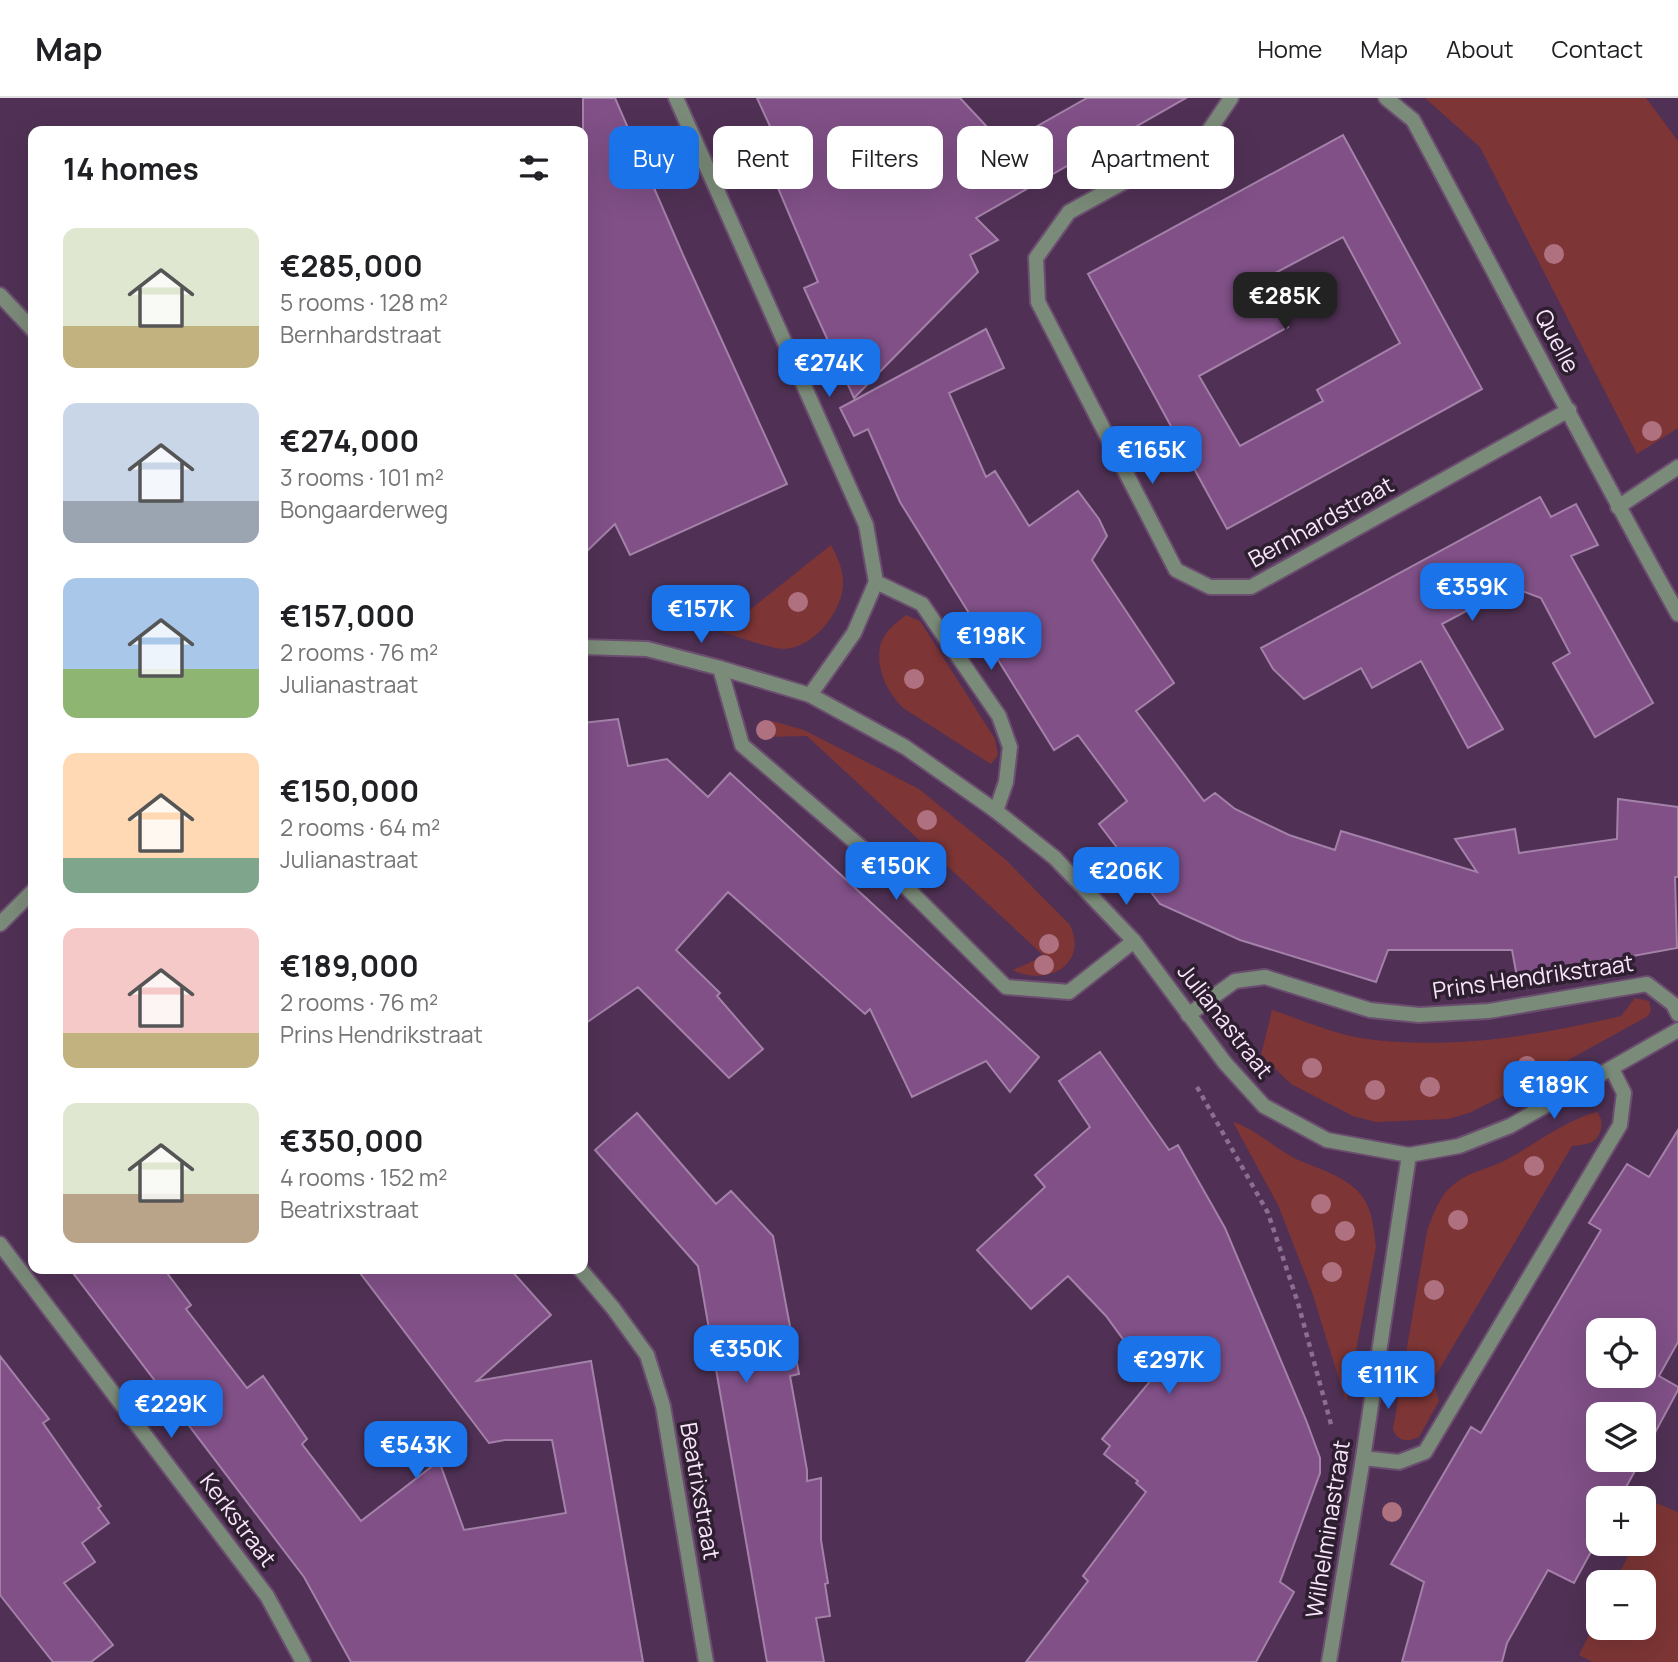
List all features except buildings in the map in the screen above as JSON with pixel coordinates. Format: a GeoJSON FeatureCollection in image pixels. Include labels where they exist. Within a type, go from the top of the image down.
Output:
{"type":"FeatureCollection","features":[{"type":"Feature","properties":{"kind":"street"},"geometry":{"type":"LineString","coordinates":[[676,98],[866,525],[876,582],[854,633],[810,695]]}},
{"type":"Feature","properties":{"kind":"street","name":"Bernhardstraat"},"geometry":{"type":"LineString","coordinates":[[1231,98],[1204,138],[1069,212],[1036,258],[1038,302],[1176,570],[1210,587],[1251,587],[1569,410]]}},
{"type":"Feature","properties":{"kind":"street","name":"Quelle"},"geometry":{"type":"LineString","coordinates":[[1385,98],[1413,120],[1569,410],[1618,507],[1678,614]]}},
{"type":"Feature","properties":{"kind":"street"},"geometry":{"type":"LineString","coordinates":[[0,295],[28,325]]}},
{"type":"Feature","properties":{"kind":"street"},"geometry":{"type":"LineString","coordinates":[[1618,507],[1678,467]]}},
{"type":"Feature","properties":{"kind":"street"},"geometry":{"type":"LineString","coordinates":[[876,582],[922,604],[999,716],[1010,747],[1006,782],[996,811]]}},
{"type":"Feature","properties":{"kind":"street","name":"Julianastraat"},"geometry":{"type":"LineString","coordinates":[[588,647],[647,649],[810,695],[905,747],[996,811],[1055,858],[1134,941],[1225,1063],[1264,1105],[1327,1140],[1409,1155]]}},
{"type":"Feature","properties":{"kind":"street"},"geometry":{"type":"LineString","coordinates":[[720,668],[742,744],[898,879],[1006,987],[1069,992],[1134,941]]}},
{"type":"Feature","properties":{"kind":"street"},"geometry":{"type":"LineString","coordinates":[[0,924],[28,896]]}},
{"type":"Feature","properties":{"kind":"street","name":"Prins Hendrikstraat"},"geometry":{"type":"LineString","coordinates":[[1188,1015],[1235,981],[1265,977],[1370,1010],[1419,1016],[1489,1011],[1647,984],[1672,1004],[1678,1014]]}},
{"type":"Feature","properties":{"kind":"street"},"geometry":{"type":"LineString","coordinates":[[1409,1155],[1459,1146],[1510,1126],[1678,1030]]}},
{"type":"Feature","properties":{"kind":"street"},"geometry":{"type":"LineString","coordinates":[[1363,1458],[1399,1462],[1424,1452],[1620,1125],[1624,1093],[1612,1069]]}},
{"type":"Feature","properties":{"kind":"street","name":"Wilhelminastraat"},"geometry":{"type":"LineString","coordinates":[[1329,1662],[1409,1155]]}},
{"type":"Feature","properties":{"kind":"street","name":"Kerkstraat"},"geometry":{"type":"LineString","coordinates":[[0,1244],[267,1596],[303,1662]]}},
{"type":"Feature","properties":{"kind":"street","name":"Beatrixstraat"},"geometry":{"type":"LineString","coordinates":[[584,1274],[647,1355],[663,1406],[706,1662]]}},
{"type":"Feature","properties":{"kind":"path"},"geometry":{"type":"LineString","coordinates":[[1225,1063],[1192,1078],[1223,1128],[1268,1213],[1340,1451],[1363,1458]]}},
{"type":"Feature","properties":{"kind":"shaded area"},"geometry":{"type":"Polygon","coordinates":[[[1425,98],[1646,98],[1678,141],[1678,428],[1637,454],[1480,147],[1425,98]]]}},
{"type":"Feature","properties":{"kind":"shaded area"},"geometry":{"type":"Polygon","coordinates":[[[831,545],[843,575],[843,586],[831,618],[815,636],[805,643],[784,649],[722,632],[831,545]]]}},
{"type":"Feature","properties":{"kind":"shaded area"},"geometry":{"type":"Polygon","coordinates":[[[906,615],[920,621],[995,739],[998,755],[991,764],[903,708],[887,686],[879,661],[881,643],[888,631],[906,615]]]}},
{"type":"Feature","properties":{"kind":"shaded area"},"geometry":{"type":"Polygon","coordinates":[[[772,721],[804,730],[919,789],[1005,859],[1070,925],[1074,951],[1069,961],[1051,974],[1026,975],[1013,970],[1044,956],[807,736],[758,737],[761,725],[772,721]]]}},
{"type":"Feature","properties":{"kind":"shaded area"},"geometry":{"type":"Polygon","coordinates":[[[1635,998],[1649,1001],[1651,1010],[1648,1016],[1503,1096],[1469,1113],[1448,1119],[1376,1122],[1353,1116],[1291,1084],[1261,1055],[1272,1010],[1360,1038],[1393,1042],[1459,1042],[1557,1030],[1621,1016],[1635,998]]]}},
{"type":"Feature","properties":{"kind":"shaded area"},"geometry":{"type":"Polygon","coordinates":[[[1597,1112],[1601,1124],[1600,1133],[1590,1143],[1572,1146],[1433,1380],[1439,1401],[1419,1437],[1411,1440],[1400,1439],[1393,1429],[1427,1231],[1440,1200],[1448,1189],[1466,1176],[1506,1160],[1562,1126],[1597,1112]]]}},
{"type":"Feature","properties":{"kind":"shaded area"},"geometry":{"type":"Polygon","coordinates":[[[1233,1122],[1294,1158],[1350,1184],[1364,1199],[1369,1210],[1376,1247],[1346,1402],[1312,1292],[1278,1205],[1233,1122]]]}},
{"type":"Feature","properties":{"kind":"shaded area"},"geometry":{"type":"Polygon","coordinates":[[[1656,1503],[1678,1512],[1678,1662],[1593,1662],[1579,1655],[1586,1640],[1656,1640],[1656,1570],[1621,1570],[1628,1556],[1656,1556],[1656,1503]]]}}]}
